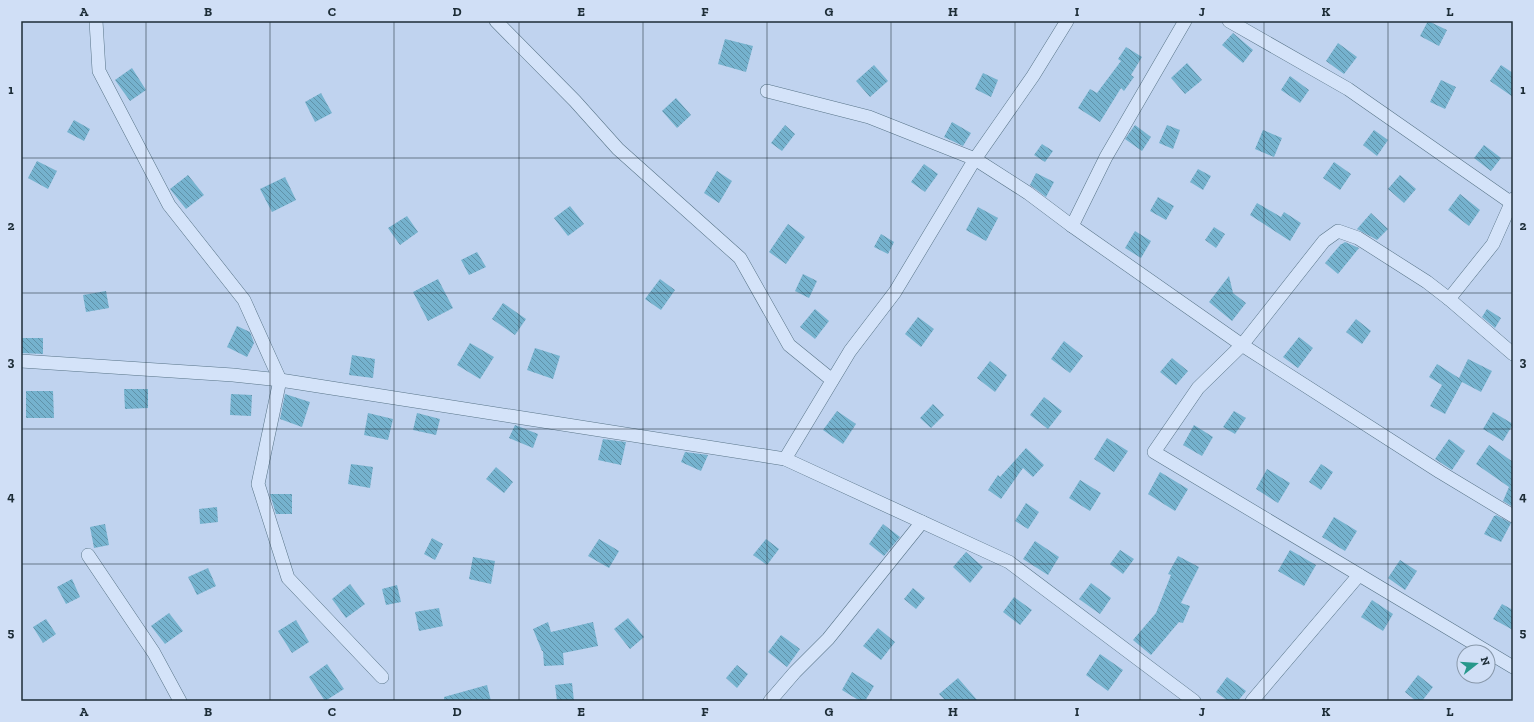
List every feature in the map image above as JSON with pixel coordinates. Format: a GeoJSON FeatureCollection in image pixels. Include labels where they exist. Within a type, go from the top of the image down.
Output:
{"type":"FeatureCollection","features":[{"type":"Feature","properties":{"kind":"street"},"geometry":{"type":"LineString","coordinates":[[96,21],[99,71],[169,205],[244,300],[280,380],[258,484],[288,578],[382,677]]}},
{"type":"Feature","properties":{"kind":"street"},"geometry":{"type":"LineString","coordinates":[[496,21],[575,101],[618,149],[740,258],[789,345],[832,380]]}},
{"type":"Feature","properties":{"kind":"street"},"geometry":{"type":"LineString","coordinates":[[785,458],[850,351],[895,292],[975,159],[1034,76],[1066,21]]}},
{"type":"Feature","properties":{"kind":"street"},"geometry":{"type":"LineString","coordinates":[[1072,226],[1106,157],[1184,21]]}},
{"type":"Feature","properties":{"kind":"street"},"geometry":{"type":"LineString","coordinates":[[1229,21],[1348,89],[1512,202],[1493,244],[1449,299]]}},
{"type":"Feature","properties":{"kind":"street"},"geometry":{"type":"LineString","coordinates":[[767,91],[869,117],[975,159],[1028,193],[1072,226],[1242,345],[1440,472],[1513,516]]}},
{"type":"Feature","properties":{"kind":"street"},"geometry":{"type":"LineString","coordinates":[[1513,354],[1427,282],[1358,238],[1338,231],[1324,241],[1242,345],[1198,388],[1154,452],[1513,666]]}},
{"type":"Feature","properties":{"kind":"street"},"geometry":{"type":"LineString","coordinates":[[21,361],[233,375],[280,380],[785,458],[1009,562],[1194,701]]}},
{"type":"Feature","properties":{"kind":"street"},"geometry":{"type":"LineString","coordinates":[[770,701],[795,672],[828,639],[922,522]]}},
{"type":"Feature","properties":{"kind":"street"},"geometry":{"type":"LineString","coordinates":[[88,555],[154,653],[180,701]]}},
{"type":"Feature","properties":{"kind":"street"},"geometry":{"type":"LineString","coordinates":[[1252,701],[1359,575]]}},
{"type":"Feature","properties":{"kind":"building"},"geometry":{"type":"Polygon","coordinates":[[[1428,21],[1447,30],[1439,46],[1420,36],[1428,21]]]}},
{"type":"Feature","properties":{"kind":"building"},"geometry":{"type":"Polygon","coordinates":[[[1233,33],[1253,50],[1243,63],[1222,45],[1233,33]]]}},
{"type":"Feature","properties":{"kind":"building"},"geometry":{"type":"Polygon","coordinates":[[[725,39],[753,46],[746,72],[718,64],[725,39]]]}},
{"type":"Feature","properties":{"kind":"building"},"geometry":{"type":"Polygon","coordinates":[[[1338,43],[1357,57],[1344,74],[1326,61],[1338,43]]]}},
{"type":"Feature","properties":{"kind":"building"},"geometry":{"type":"Polygon","coordinates":[[[1126,47],[1142,57],[1131,75],[1134,77],[1124,91],[1121,88],[1100,122],[1078,108],[1090,89],[1097,93],[1121,61],[1118,59],[1126,47]]]}},
{"type":"Feature","properties":{"kind":"building"},"geometry":{"type":"Polygon","coordinates":[[[1187,63],[1202,80],[1185,94],[1171,78],[1187,63]]]}},
{"type":"Feature","properties":{"kind":"building"},"geometry":{"type":"Polygon","coordinates":[[[874,65],[888,81],[870,97],[856,81],[874,65]]]}},
{"type":"Feature","properties":{"kind":"building"},"geometry":{"type":"Polygon","coordinates":[[[1501,65],[1513,73],[1513,97],[1490,81],[1501,65]]]}},
{"type":"Feature","properties":{"kind":"building"},"geometry":{"type":"Polygon","coordinates":[[[132,68],[146,90],[130,101],[115,80],[132,68]]]}},
{"type":"Feature","properties":{"kind":"building"},"geometry":{"type":"Polygon","coordinates":[[[983,73],[998,80],[991,97],[975,89],[983,73]]]}},
{"type":"Feature","properties":{"kind":"building"},"geometry":{"type":"Polygon","coordinates":[[[1290,76],[1309,90],[1300,103],[1281,90],[1290,76]]]}},
{"type":"Feature","properties":{"kind":"building"},"geometry":{"type":"Polygon","coordinates":[[[1441,80],[1456,87],[1445,109],[1430,102],[1441,80]]]}},
{"type":"Feature","properties":{"kind":"building"},"geometry":{"type":"Polygon","coordinates":[[[321,93],[332,113],[315,122],[305,102],[321,93]]]}},
{"type":"Feature","properties":{"kind":"building"},"geometry":{"type":"Polygon","coordinates":[[[676,98],[691,115],[677,128],[662,111],[676,98]]]}},
{"type":"Feature","properties":{"kind":"building"},"geometry":{"type":"Polygon","coordinates":[[[74,120],[90,129],[84,141],[67,132],[74,120]]]}},
{"type":"Feature","properties":{"kind":"building"},"geometry":{"type":"Polygon","coordinates":[[[952,122],[971,133],[963,146],[944,137],[952,122]]]}},
{"type":"Feature","properties":{"kind":"building"},"geometry":{"type":"Polygon","coordinates":[[[785,125],[795,134],[782,151],[771,143],[785,125]]]}},
{"type":"Feature","properties":{"kind":"building"},"geometry":{"type":"Polygon","coordinates":[[[1135,125],[1151,137],[1142,151],[1125,139],[1135,125]]]}},
{"type":"Feature","properties":{"kind":"building"},"geometry":{"type":"Polygon","coordinates":[[[1167,125],[1180,130],[1173,149],[1159,143],[1167,125]]]}},
{"type":"Feature","properties":{"kind":"building"},"geometry":{"type":"Polygon","coordinates":[[[1263,130],[1282,138],[1274,157],[1255,149],[1263,130]]]}},
{"type":"Feature","properties":{"kind":"building"},"geometry":{"type":"Polygon","coordinates":[[[1374,130],[1388,140],[1377,156],[1363,145],[1374,130]]]}},
{"type":"Feature","properties":{"kind":"building"},"geometry":{"type":"Polygon","coordinates":[[[1042,144],[1053,151],[1045,162],[1034,155],[1042,144]]]}},
{"type":"Feature","properties":{"kind":"building"},"geometry":{"type":"Polygon","coordinates":[[[1484,145],[1501,158],[1491,171],[1474,158],[1484,145]]]}},
{"type":"Feature","properties":{"kind":"building"},"geometry":{"type":"Polygon","coordinates":[[[37,161],[57,171],[48,189],[28,178],[37,161]]]}},
{"type":"Feature","properties":{"kind":"building"},"geometry":{"type":"Polygon","coordinates":[[[1334,162],[1351,174],[1340,190],[1323,178],[1334,162]]]}},
{"type":"Feature","properties":{"kind":"building"},"geometry":{"type":"Polygon","coordinates":[[[924,164],[938,174],[925,192],[911,182],[924,164]]]}},
{"type":"Feature","properties":{"kind":"building"},"geometry":{"type":"Polygon","coordinates":[[[1198,169],[1211,176],[1203,190],[1190,182],[1198,169]]]}},
{"type":"Feature","properties":{"kind":"building"},"geometry":{"type":"Polygon","coordinates":[[[717,171],[732,181],[719,203],[704,193],[717,171]]]}},
{"type":"Feature","properties":{"kind":"building"},"geometry":{"type":"Polygon","coordinates":[[[1036,173],[1054,182],[1046,197],[1030,185],[1036,173]]]}},
{"type":"Feature","properties":{"kind":"building"},"geometry":{"type":"Polygon","coordinates":[[[188,175],[204,195],[186,209],[170,189],[188,175]]]}},
{"type":"Feature","properties":{"kind":"building"},"geometry":{"type":"Polygon","coordinates":[[[1400,175],[1416,189],[1404,203],[1388,189],[1400,175]]]}},
{"type":"Feature","properties":{"kind":"building"},"geometry":{"type":"Polygon","coordinates":[[[285,177],[296,200],[272,212],[260,189],[285,177]]]}},
{"type":"Feature","properties":{"kind":"building"},"geometry":{"type":"Polygon","coordinates":[[[1460,194],[1480,210],[1469,226],[1448,210],[1460,194]]]}},
{"type":"Feature","properties":{"kind":"building"},"geometry":{"type":"Polygon","coordinates":[[[1158,197],[1174,206],[1166,220],[1150,211],[1158,197]]]}},
{"type":"Feature","properties":{"kind":"building"},"geometry":{"type":"Polygon","coordinates":[[[1257,203],[1281,217],[1284,212],[1301,223],[1290,241],[1250,215],[1257,203]]]}},
{"type":"Feature","properties":{"kind":"building"},"geometry":{"type":"Polygon","coordinates":[[[570,206],[584,224],[568,236],[554,218],[570,206]]]}},
{"type":"Feature","properties":{"kind":"building"},"geometry":{"type":"Polygon","coordinates":[[[978,207],[998,218],[986,241],[966,230],[978,207]]]}},
{"type":"Feature","properties":{"kind":"building"},"geometry":{"type":"Polygon","coordinates":[[[1371,213],[1388,229],[1377,240],[1357,229],[1371,213]]]}},
{"type":"Feature","properties":{"kind":"building"},"geometry":{"type":"Polygon","coordinates":[[[407,216],[418,232],[400,245],[388,228],[407,216]]]}},
{"type":"Feature","properties":{"kind":"building"},"geometry":{"type":"Polygon","coordinates":[[[788,224],[805,237],[786,264],[769,252],[788,224]]]}},
{"type":"Feature","properties":{"kind":"building"},"geometry":{"type":"Polygon","coordinates":[[[1214,227],[1225,234],[1216,248],[1205,240],[1214,227]]]}},
{"type":"Feature","properties":{"kind":"building"},"geometry":{"type":"Polygon","coordinates":[[[1135,231],[1151,241],[1141,258],[1125,248],[1135,231]]]}},
{"type":"Feature","properties":{"kind":"building"},"geometry":{"type":"Polygon","coordinates":[[[881,234],[894,242],[888,254],[874,247],[881,234]]]}},
{"type":"Feature","properties":{"kind":"building"},"geometry":{"type":"Polygon","coordinates":[[[1345,242],[1359,248],[1338,274],[1325,263],[1341,244],[1345,242]]]}},
{"type":"Feature","properties":{"kind":"building"},"geometry":{"type":"Polygon","coordinates":[[[477,252],[486,267],[469,275],[461,260],[477,252]]]}},
{"type":"Feature","properties":{"kind":"building"},"geometry":{"type":"Polygon","coordinates":[[[803,274],[817,281],[809,298],[795,291],[803,274]]]}},
{"type":"Feature","properties":{"kind":"building"},"geometry":{"type":"Polygon","coordinates":[[[1229,276],[1233,293],[1246,303],[1232,321],[1209,302],[1229,276]]]}},
{"type":"Feature","properties":{"kind":"building"},"geometry":{"type":"Polygon","coordinates":[[[438,279],[453,308],[428,321],[413,292],[438,279]]]}},
{"type":"Feature","properties":{"kind":"building"},"geometry":{"type":"Polygon","coordinates":[[[660,279],[675,290],[661,310],[645,299],[660,279]]]}},
{"type":"Feature","properties":{"kind":"building"},"geometry":{"type":"Polygon","coordinates":[[[106,291],[109,308],[86,312],[83,295],[106,291]]]}},
{"type":"Feature","properties":{"kind":"building"},"geometry":{"type":"Polygon","coordinates":[[[503,303],[526,319],[515,335],[492,319],[503,303]]]}},
{"type":"Feature","properties":{"kind":"building"},"geometry":{"type":"Polygon","coordinates":[[[815,309],[829,321],[815,339],[800,327],[815,309]]]}},
{"type":"Feature","properties":{"kind":"building"},"geometry":{"type":"Polygon","coordinates":[[[1487,309],[1501,318],[1495,328],[1482,317],[1487,309]]]}},
{"type":"Feature","properties":{"kind":"building"},"geometry":{"type":"Polygon","coordinates":[[[918,317],[934,329],[921,347],[905,334],[918,317]]]}},
{"type":"Feature","properties":{"kind":"building"},"geometry":{"type":"Polygon","coordinates":[[[1356,319],[1371,331],[1362,344],[1346,332],[1356,319]]]}},
{"type":"Feature","properties":{"kind":"building"},"geometry":{"type":"Polygon","coordinates":[[[237,326],[250,332],[254,343],[247,357],[227,347],[237,326]]]}},
{"type":"Feature","properties":{"kind":"building"},"geometry":{"type":"Polygon","coordinates":[[[1299,337],[1313,348],[1298,368],[1283,357],[1299,337]]]}},
{"type":"Feature","properties":{"kind":"building"},"geometry":{"type":"Polygon","coordinates":[[[21,338],[43,338],[43,354],[21,353],[21,338]]]}},
{"type":"Feature","properties":{"kind":"building"},"geometry":{"type":"Polygon","coordinates":[[[1064,341],[1083,356],[1070,373],[1051,359],[1064,341]]]}},
{"type":"Feature","properties":{"kind":"building"},"geometry":{"type":"Polygon","coordinates":[[[470,343],[494,357],[480,379],[457,365],[470,343]]]}},
{"type":"Feature","properties":{"kind":"building"},"geometry":{"type":"Polygon","coordinates":[[[535,348],[560,356],[553,379],[527,370],[535,348]]]}},
{"type":"Feature","properties":{"kind":"building"},"geometry":{"type":"Polygon","coordinates":[[[352,355],[375,359],[373,378],[349,375],[352,355]]]}},
{"type":"Feature","properties":{"kind":"building"},"geometry":{"type":"Polygon","coordinates":[[[1172,358],[1188,371],[1176,385],[1160,372],[1172,358]]]}},
{"type":"Feature","properties":{"kind":"building"},"geometry":{"type":"Polygon","coordinates":[[[1468,359],[1492,371],[1481,392],[1462,382],[1445,414],[1430,406],[1442,385],[1429,377],[1437,364],[1459,378],[1468,359]]]}},
{"type":"Feature","properties":{"kind":"building"},"geometry":{"type":"Polygon","coordinates":[[[990,361],[1007,375],[995,392],[977,378],[990,361]]]}},
{"type":"Feature","properties":{"kind":"building"},"geometry":{"type":"Polygon","coordinates":[[[124,389],[148,389],[148,408],[125,409],[124,389]]]}},
{"type":"Feature","properties":{"kind":"building"},"geometry":{"type":"Polygon","coordinates":[[[26,391],[53,391],[54,418],[26,418],[26,391]]]}},
{"type":"Feature","properties":{"kind":"building"},"geometry":{"type":"Polygon","coordinates":[[[231,394],[252,395],[251,416],[230,415],[231,394]]]}},
{"type":"Feature","properties":{"kind":"building"},"geometry":{"type":"Polygon","coordinates":[[[285,394],[310,402],[302,427],[280,419],[285,394]]]}},
{"type":"Feature","properties":{"kind":"building"},"geometry":{"type":"Polygon","coordinates":[[[1044,397],[1062,411],[1048,429],[1030,415],[1044,397]]]}},
{"type":"Feature","properties":{"kind":"building"},"geometry":{"type":"Polygon","coordinates":[[[933,404],[944,415],[931,428],[920,418],[933,404]]]}},
{"type":"Feature","properties":{"kind":"building"},"geometry":{"type":"Polygon","coordinates":[[[837,411],[856,424],[843,444],[823,430],[837,411]]]}},
{"type":"Feature","properties":{"kind":"building"},"geometry":{"type":"Polygon","coordinates":[[[1234,411],[1246,418],[1235,434],[1223,427],[1234,411]]]}},
{"type":"Feature","properties":{"kind":"building"},"geometry":{"type":"Polygon","coordinates":[[[1493,412],[1513,424],[1503,441],[1483,429],[1493,412]]]}},
{"type":"Feature","properties":{"kind":"building"},"geometry":{"type":"Polygon","coordinates":[[[368,413],[393,419],[388,440],[364,435],[368,413]]]}},
{"type":"Feature","properties":{"kind":"building"},"geometry":{"type":"Polygon","coordinates":[[[417,413],[440,419],[436,435],[413,430],[417,413]]]}},
{"type":"Feature","properties":{"kind":"building"},"geometry":{"type":"Polygon","coordinates":[[[515,425],[538,434],[533,448],[509,438],[515,425]]]}},
{"type":"Feature","properties":{"kind":"building"},"geometry":{"type":"Polygon","coordinates":[[[1194,425],[1213,437],[1202,456],[1183,445],[1194,425]]]}},
{"type":"Feature","properties":{"kind":"building"},"geometry":{"type":"Polygon","coordinates":[[[1107,438],[1128,451],[1114,472],[1094,459],[1107,438]]]}},
{"type":"Feature","properties":{"kind":"building"},"geometry":{"type":"Polygon","coordinates":[[[603,439],[626,442],[621,465],[598,460],[603,439]]]}},
{"type":"Feature","properties":{"kind":"building"},"geometry":{"type":"Polygon","coordinates":[[[1449,439],[1465,451],[1452,470],[1435,459],[1449,439]]]}},
{"type":"Feature","properties":{"kind":"building"},"geometry":{"type":"Polygon","coordinates":[[[1489,445],[1513,462],[1513,507],[1503,501],[1509,487],[1476,464],[1489,445]]]}},
{"type":"Feature","properties":{"kind":"building"},"geometry":{"type":"Polygon","coordinates":[[[1026,448],[1044,465],[1033,477],[1023,468],[1001,499],[988,490],[998,475],[1000,477],[1026,448]]]}},
{"type":"Feature","properties":{"kind":"building"},"geometry":{"type":"Polygon","coordinates":[[[685,452],[708,455],[701,471],[681,462],[685,452]]]}},
{"type":"Feature","properties":{"kind":"building"},"geometry":{"type":"Polygon","coordinates":[[[351,464],[373,467],[370,488],[348,484],[351,464]]]}},
{"type":"Feature","properties":{"kind":"building"},"geometry":{"type":"Polygon","coordinates":[[[1321,464],[1333,472],[1321,490],[1309,482],[1321,464]]]}},
{"type":"Feature","properties":{"kind":"building"},"geometry":{"type":"Polygon","coordinates":[[[496,467],[513,482],[504,493],[486,479],[496,467]]]}},
{"type":"Feature","properties":{"kind":"building"},"geometry":{"type":"Polygon","coordinates":[[[1267,469],[1290,483],[1278,503],[1256,489],[1267,469]]]}},
{"type":"Feature","properties":{"kind":"building"},"geometry":{"type":"Polygon","coordinates":[[[1160,472],[1188,489],[1175,511],[1148,494],[1160,472]]]}},
{"type":"Feature","properties":{"kind":"building"},"geometry":{"type":"Polygon","coordinates":[[[1080,480],[1101,493],[1090,511],[1069,498],[1080,480]]]}},
{"type":"Feature","properties":{"kind":"building"},"geometry":{"type":"Polygon","coordinates":[[[270,494],[292,494],[292,514],[276,514],[270,494]]]}},
{"type":"Feature","properties":{"kind":"building"},"geometry":{"type":"Polygon","coordinates":[[[1026,503],[1039,512],[1028,529],[1015,521],[1026,503]]]}},
{"type":"Feature","properties":{"kind":"building"},"geometry":{"type":"Polygon","coordinates":[[[217,507],[218,522],[200,524],[199,509],[217,507]]]}},
{"type":"Feature","properties":{"kind":"building"},"geometry":{"type":"Polygon","coordinates":[[[1496,515],[1511,523],[1501,542],[1484,534],[1496,515]]]}},
{"type":"Feature","properties":{"kind":"building"},"geometry":{"type":"Polygon","coordinates":[[[1334,517],[1357,531],[1345,551],[1322,537],[1334,517]]]}},
{"type":"Feature","properties":{"kind":"building"},"geometry":{"type":"Polygon","coordinates":[[[105,524],[109,545],[94,548],[90,527],[105,524]]]}},
{"type":"Feature","properties":{"kind":"building"},"geometry":{"type":"Polygon","coordinates":[[[883,524],[900,537],[884,556],[869,544],[883,524]]]}},
{"type":"Feature","properties":{"kind":"building"},"geometry":{"type":"Polygon","coordinates":[[[432,538],[443,544],[435,560],[424,554],[432,538]]]}},
{"type":"Feature","properties":{"kind":"building"},"geometry":{"type":"Polygon","coordinates":[[[599,539],[619,551],[609,568],[588,556],[599,539]]]}},
{"type":"Feature","properties":{"kind":"building"},"geometry":{"type":"Polygon","coordinates":[[[766,539],[779,549],[767,565],[753,555],[766,539]]]}},
{"type":"Feature","properties":{"kind":"building"},"geometry":{"type":"Polygon","coordinates":[[[1035,541],[1059,557],[1048,575],[1023,559],[1035,541]]]}},
{"type":"Feature","properties":{"kind":"building"},"geometry":{"type":"Polygon","coordinates":[[[1120,550],[1134,559],[1123,574],[1110,564],[1120,550]]]}},
{"type":"Feature","properties":{"kind":"building"},"geometry":{"type":"Polygon","coordinates":[[[1290,550],[1316,565],[1304,586],[1278,571],[1290,550]]]}},
{"type":"Feature","properties":{"kind":"building"},"geometry":{"type":"Polygon","coordinates":[[[966,552],[983,567],[970,583],[953,567],[966,552]]]}},
{"type":"Feature","properties":{"kind":"building"},"geometry":{"type":"Polygon","coordinates":[[[1178,556],[1199,567],[1181,603],[1190,606],[1183,623],[1179,622],[1151,655],[1133,640],[1156,613],[1171,575],[1168,574],[1178,556]]]}},
{"type":"Feature","properties":{"kind":"building"},"geometry":{"type":"Polygon","coordinates":[[[473,557],[495,561],[491,584],[469,579],[473,557]]]}},
{"type":"Feature","properties":{"kind":"building"},"geometry":{"type":"Polygon","coordinates":[[[1400,560],[1417,571],[1405,590],[1388,578],[1400,560]]]}},
{"type":"Feature","properties":{"kind":"building"},"geometry":{"type":"Polygon","coordinates":[[[208,568],[216,586],[197,595],[188,577],[208,568]]]}},
{"type":"Feature","properties":{"kind":"building"},"geometry":{"type":"Polygon","coordinates":[[[72,579],[80,597],[66,604],[57,587],[72,579]]]}},
{"type":"Feature","properties":{"kind":"building"},"geometry":{"type":"Polygon","coordinates":[[[1091,583],[1111,598],[1100,614],[1079,599],[1091,583]]]}},
{"type":"Feature","properties":{"kind":"building"},"geometry":{"type":"Polygon","coordinates":[[[350,584],[365,604],[346,618],[332,599],[350,584]]]}},
{"type":"Feature","properties":{"kind":"building"},"geometry":{"type":"Polygon","coordinates":[[[397,585],[401,602],[386,605],[382,589],[397,585]]]}},
{"type":"Feature","properties":{"kind":"building"},"geometry":{"type":"Polygon","coordinates":[[[913,588],[925,598],[916,609],[904,599],[913,588]]]}},
{"type":"Feature","properties":{"kind":"building"},"geometry":{"type":"Polygon","coordinates":[[[1014,597],[1032,610],[1020,625],[1003,612],[1014,597]]]}},
{"type":"Feature","properties":{"kind":"building"},"geometry":{"type":"Polygon","coordinates":[[[1372,600],[1393,614],[1383,631],[1361,617],[1372,600]]]}},
{"type":"Feature","properties":{"kind":"building"},"geometry":{"type":"Polygon","coordinates":[[[1502,604],[1513,610],[1513,630],[1493,619],[1502,604]]]}},
{"type":"Feature","properties":{"kind":"building"},"geometry":{"type":"Polygon","coordinates":[[[439,608],[443,626],[419,631],[415,612],[439,608]]]}},
{"type":"Feature","properties":{"kind":"building"},"geometry":{"type":"Polygon","coordinates":[[[169,613],[183,631],[165,644],[151,626],[169,613]]]}},
{"type":"Feature","properties":{"kind":"building"},"geometry":{"type":"Polygon","coordinates":[[[628,618],[644,637],[630,649],[614,629],[628,618]]]}},
{"type":"Feature","properties":{"kind":"building"},"geometry":{"type":"Polygon","coordinates":[[[46,619],[56,634],[43,643],[33,627],[46,619]]]}},
{"type":"Feature","properties":{"kind":"building"},"geometry":{"type":"Polygon","coordinates":[[[296,620],[309,642],[292,653],[278,631],[296,620]]]}},
{"type":"Feature","properties":{"kind":"building"},"geometry":{"type":"Polygon","coordinates":[[[548,622],[551,632],[593,622],[598,646],[563,653],[564,665],[544,666],[543,651],[533,629],[548,622]]]}},
{"type":"Feature","properties":{"kind":"building"},"geometry":{"type":"Polygon","coordinates":[[[878,628],[895,642],[881,660],[863,646],[878,628]]]}},
{"type":"Feature","properties":{"kind":"building"},"geometry":{"type":"Polygon","coordinates":[[[781,635],[800,649],[787,667],[768,652],[781,635]]]}},
{"type":"Feature","properties":{"kind":"building"},"geometry":{"type":"Polygon","coordinates":[[[1100,654],[1123,670],[1108,691],[1086,675],[1100,654]]]}},
{"type":"Feature","properties":{"kind":"building"},"geometry":{"type":"Polygon","coordinates":[[[327,664],[344,689],[325,701],[309,677],[327,664]]]}},
{"type":"Feature","properties":{"kind":"building"},"geometry":{"type":"Polygon","coordinates":[[[737,665],[748,674],[737,688],[726,678],[737,665]]]}},
{"type":"Feature","properties":{"kind":"building"},"geometry":{"type":"Polygon","coordinates":[[[852,672],[874,686],[865,701],[860,701],[842,690],[852,672]]]}},
{"type":"Feature","properties":{"kind":"building"},"geometry":{"type":"Polygon","coordinates":[[[1418,675],[1433,687],[1422,701],[1416,701],[1405,692],[1418,675]]]}},
{"type":"Feature","properties":{"kind":"building"},"geometry":{"type":"Polygon","coordinates":[[[1227,677],[1246,691],[1238,701],[1228,701],[1216,692],[1227,677]]]}},
{"type":"Feature","properties":{"kind":"building"},"geometry":{"type":"Polygon","coordinates":[[[958,678],[978,701],[946,701],[939,694],[958,678]]]}},
{"type":"Feature","properties":{"kind":"building"},"geometry":{"type":"Polygon","coordinates":[[[572,683],[574,701],[557,701],[555,685],[572,683]]]}},
{"type":"Feature","properties":{"kind":"building"},"geometry":{"type":"Polygon","coordinates":[[[487,685],[491,701],[444,701],[444,697],[487,685]]]}}]}
